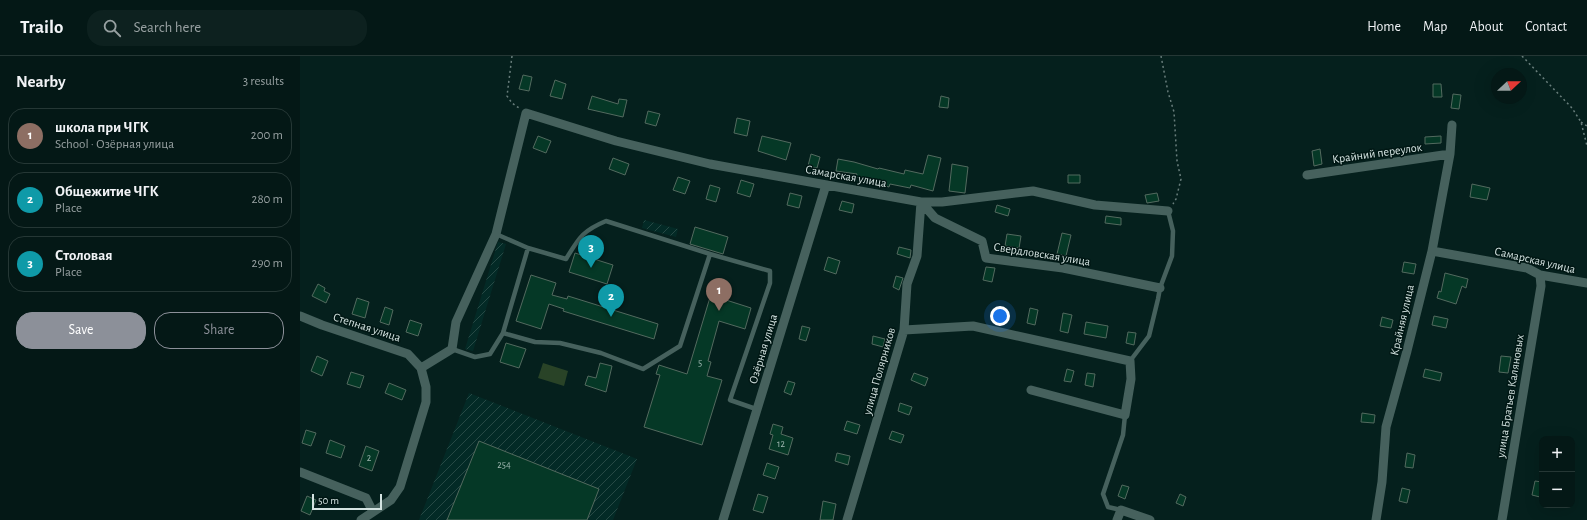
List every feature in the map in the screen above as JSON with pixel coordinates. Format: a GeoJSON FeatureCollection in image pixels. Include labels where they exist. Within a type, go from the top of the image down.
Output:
{"type":"FeatureCollection","features":[{"type":"Feature","properties":{"kind":"street","name":"Самарская улица"},"geometry":{"type":"LineString","coordinates":[[526,113],[616,141],[703,162],[922,202],[942,202],[1033,191],[1095,205],[1168,211]]}},
{"type":"Feature","properties":{"kind":"street"},"geometry":{"type":"LineString","coordinates":[[361,520],[391,500],[400,487],[426,402],[426,387],[421,368],[452,349],[456,322],[496,234],[526,113]]}},
{"type":"Feature","properties":{"kind":"street","name":"Крайняя улица"},"geometry":{"type":"LineString","coordinates":[[1376,520],[1382,482],[1386,427],[1408,351],[1432,251],[1450,154],[1452,125]]}},
{"type":"Feature","properties":{"kind":"street","name":"Крайний переулок"},"geometry":{"type":"LineString","coordinates":[[1307,175],[1450,154]]}},
{"type":"Feature","properties":{"kind":"street","name":"Озёрная улица"},"geometry":{"type":"LineString","coordinates":[[723,520],[826,185]]}},
{"type":"Feature","properties":{"kind":"street","name":"Свердловская улица"},"geometry":{"type":"LineString","coordinates":[[922,202],[935,218],[982,241],[986,258],[1063,268],[1160,288]]}},
{"type":"Feature","properties":{"kind":"street","name":"улица Полярников"},"geometry":{"type":"LineString","coordinates":[[847,520],[904,330],[907,284],[917,256],[922,202]]}},
{"type":"Feature","properties":{"kind":"street","name":"Самарская улица"},"geometry":{"type":"LineString","coordinates":[[1432,251],[1527,268],[1540,276],[1587,282]]}},
{"type":"Feature","properties":{"kind":"street","name":"улица Братьев Каляновых"},"geometry":{"type":"LineString","coordinates":[[1502,520],[1541,286],[1540,276]]}},
{"type":"Feature","properties":{"kind":"street","name":"Степная улица"},"geometry":{"type":"LineString","coordinates":[[300,316],[322,325],[389,346],[408,354],[421,368]]}},
{"type":"Feature","properties":{"kind":"street"},"geometry":{"type":"LineString","coordinates":[[904,330],[973,326],[1130,361],[1131,379],[1125,415],[1031,390]]}},
{"type":"Feature","properties":{"kind":"street"},"geometry":{"type":"LineString","coordinates":[[300,472],[366,498],[373,512]]}},
{"type":"Feature","properties":{"kind":"street"},"geometry":{"type":"LineString","coordinates":[[1118,520],[1121,510],[1150,520]]}},
{"type":"Feature","properties":{"kind":"lane"},"geometry":{"type":"LineString","coordinates":[[1130,361],[1149,336],[1160,288],[1172,256],[1173,231],[1168,211]]}},
{"type":"Feature","properties":{"kind":"lane"},"geometry":{"type":"LineString","coordinates":[[496,234],[528,248],[566,259],[579,238],[591,227],[606,221],[710,254],[770,271],[770,283],[730,400],[756,410]]}},
{"type":"Feature","properties":{"kind":"lane"},"geometry":{"type":"LineString","coordinates":[[452,349],[475,357],[490,354],[503,333],[528,248]]}},
{"type":"Feature","properties":{"kind":"lane"},"geometry":{"type":"LineString","coordinates":[[503,333],[535,342],[560,343],[601,353],[643,369],[680,346],[710,254]]}},
{"type":"Feature","properties":{"kind":"lane"},"geometry":{"type":"LineString","coordinates":[[1121,510],[1108,506],[1103,494],[1123,435],[1125,415]]}},
{"type":"Feature","properties":{"kind":"path"},"geometry":{"type":"LineString","coordinates":[[512,56],[507,96],[512,103],[526,113]]}},
{"type":"Feature","properties":{"kind":"path"},"geometry":{"type":"LineString","coordinates":[[1161,56],[1168,92],[1174,112],[1177,161],[1181,179],[1176,199],[1168,211]]}},
{"type":"Feature","properties":{"kind":"path"},"geometry":{"type":"LineString","coordinates":[[1522,56],[1572,108],[1581,122],[1587,146]]}},
{"type":"Feature","properties":{"kind":"path"},"geometry":{"type":"LineString","coordinates":[[1581,122],[1587,126]]}},
{"type":"Feature","properties":{"kind":"shaded area"},"geometry":{"type":"Polygon","coordinates":[[[644,220],[678,229],[676,237],[642,228],[644,220]]]}},
{"type":"Feature","properties":{"kind":"shaded area"},"geometry":{"type":"Polygon","coordinates":[[[498,242],[506,244],[473,351],[465,349],[498,242]]]}},
{"type":"Feature","properties":{"kind":"shaded area"},"geometry":{"type":"Polygon","coordinates":[[[543,363],[568,371],[564,386],[538,378],[543,363]]]}},
{"type":"Feature","properties":{"kind":"shaded area"},"geometry":{"type":"Polygon","coordinates":[[[469,393],[637,459],[613,520],[419,520],[469,393]]]}},
{"type":"Feature","properties":{"kind":"building"},"geometry":{"type":"Polygon","coordinates":[[[523,75],[532,77],[529,91],[519,89],[523,75]]]}},
{"type":"Feature","properties":{"kind":"building"},"geometry":{"type":"Polygon","coordinates":[[[555,80],[566,84],[562,99],[550,96],[555,80]]]}},
{"type":"Feature","properties":{"kind":"building"},"geometry":{"type":"Polygon","coordinates":[[[1433,84],[1441,84],[1442,97],[1433,97],[1433,84]]]}},
{"type":"Feature","properties":{"kind":"building"},"geometry":{"type":"Polygon","coordinates":[[[1453,94],[1461,95],[1459,109],[1451,108],[1453,94]]]}},
{"type":"Feature","properties":{"kind":"building"},"geometry":{"type":"Polygon","coordinates":[[[592,96],[618,104],[619,99],[627,100],[623,117],[588,109],[592,96]]]}},
{"type":"Feature","properties":{"kind":"building"},"geometry":{"type":"Polygon","coordinates":[[[941,96],[949,98],[948,108],[939,107],[941,96]]]}},
{"type":"Feature","properties":{"kind":"building"},"geometry":{"type":"Polygon","coordinates":[[[648,111],[660,114],[656,126],[645,123],[648,111]]]}},
{"type":"Feature","properties":{"kind":"building"},"geometry":{"type":"Polygon","coordinates":[[[737,118],[750,121],[747,136],[734,133],[737,118]]]}},
{"type":"Feature","properties":{"kind":"building"},"geometry":{"type":"Polygon","coordinates":[[[538,136],[551,141],[546,153],[533,148],[538,136]]]}},
{"type":"Feature","properties":{"kind":"building"},"geometry":{"type":"Polygon","coordinates":[[[762,136],[791,143],[786,160],[758,151],[762,136]]]}},
{"type":"Feature","properties":{"kind":"building"},"geometry":{"type":"Polygon","coordinates":[[[1441,136],[1441,143],[1425,144],[1425,137],[1441,136]]]}},
{"type":"Feature","properties":{"kind":"building"},"geometry":{"type":"Polygon","coordinates":[[[1320,149],[1322,164],[1314,166],[1312,151],[1320,149]]]}},
{"type":"Feature","properties":{"kind":"building"},"geometry":{"type":"Polygon","coordinates":[[[811,154],[820,157],[817,168],[808,166],[811,154]]]}},
{"type":"Feature","properties":{"kind":"building"},"geometry":{"type":"Polygon","coordinates":[[[928,155],[941,158],[933,191],[911,185],[910,188],[890,184],[889,187],[856,177],[857,174],[836,171],[838,159],[904,174],[905,170],[923,174],[928,155]]]}},
{"type":"Feature","properties":{"kind":"building"},"geometry":{"type":"Polygon","coordinates":[[[613,158],[629,164],[625,175],[609,169],[613,158]]]}},
{"type":"Feature","properties":{"kind":"building"},"geometry":{"type":"Polygon","coordinates":[[[952,164],[968,167],[965,193],[949,191],[952,164]]]}},
{"type":"Feature","properties":{"kind":"building"},"geometry":{"type":"Polygon","coordinates":[[[1068,175],[1080,175],[1080,183],[1068,183],[1068,175]]]}},
{"type":"Feature","properties":{"kind":"building"},"geometry":{"type":"Polygon","coordinates":[[[678,177],[690,181],[685,194],[673,190],[678,177]]]}},
{"type":"Feature","properties":{"kind":"building"},"geometry":{"type":"Polygon","coordinates":[[[741,180],[754,184],[750,197],[737,193],[741,180]]]}},
{"type":"Feature","properties":{"kind":"building"},"geometry":{"type":"Polygon","coordinates":[[[1472,184],[1490,188],[1487,200],[1470,197],[1472,184]]]}},
{"type":"Feature","properties":{"kind":"building"},"geometry":{"type":"Polygon","coordinates":[[[710,185],[720,188],[716,202],[706,199],[710,185]]]}},
{"type":"Feature","properties":{"kind":"building"},"geometry":{"type":"Polygon","coordinates":[[[790,193],[802,196],[799,208],[787,205],[790,193]]]}},
{"type":"Feature","properties":{"kind":"building"},"geometry":{"type":"Polygon","coordinates":[[[1157,193],[1159,201],[1147,203],[1145,195],[1157,193]]]}},
{"type":"Feature","properties":{"kind":"building"},"geometry":{"type":"Polygon","coordinates":[[[842,201],[854,204],[852,213],[839,210],[842,201]]]}},
{"type":"Feature","properties":{"kind":"building"},"geometry":{"type":"Polygon","coordinates":[[[997,205],[1010,209],[1008,216],[995,212],[997,205]]]}},
{"type":"Feature","properties":{"kind":"building"},"geometry":{"type":"Polygon","coordinates":[[[1106,216],[1121,218],[1121,225],[1105,223],[1106,216]]]}},
{"type":"Feature","properties":{"kind":"building"},"geometry":{"type":"Polygon","coordinates":[[[695,227],[728,237],[723,254],[690,244],[695,227]]]}},
{"type":"Feature","properties":{"kind":"building"},"geometry":{"type":"Polygon","coordinates":[[[1062,233],[1071,235],[1066,256],[1057,254],[1062,233]]]}},
{"type":"Feature","properties":{"kind":"building"},"geometry":{"type":"Polygon","coordinates":[[[1007,234],[1021,236],[1019,248],[1005,246],[1007,234]]]}},
{"type":"Feature","properties":{"kind":"building"},"geometry":{"type":"Polygon","coordinates":[[[899,247],[911,250],[910,258],[897,254],[899,247]]]}},
{"type":"Feature","properties":{"kind":"building"},"geometry":{"type":"Polygon","coordinates":[[[575,253],[613,265],[607,284],[569,272],[575,253]]]}},
{"type":"Feature","properties":{"kind":"building"},"geometry":{"type":"Polygon","coordinates":[[[828,257],[840,261],[836,274],[824,270],[828,257]]]}},
{"type":"Feature","properties":{"kind":"building"},"geometry":{"type":"Polygon","coordinates":[[[1404,262],[1416,264],[1414,274],[1402,272],[1404,262]]]}},
{"type":"Feature","properties":{"kind":"building"},"geometry":{"type":"Polygon","coordinates":[[[986,267],[995,268],[992,282],[983,280],[986,267]]]}},
{"type":"Feature","properties":{"kind":"building"},"geometry":{"type":"Polygon","coordinates":[[[1445,273],[1468,279],[1466,288],[1462,286],[1456,304],[1437,298],[1439,291],[1441,292],[1445,273]]]}},
{"type":"Feature","properties":{"kind":"building"},"geometry":{"type":"Polygon","coordinates":[[[531,275],[556,283],[552,295],[567,299],[568,296],[658,324],[654,339],[563,311],[564,309],[549,304],[541,329],[516,321],[531,275]]]}},
{"type":"Feature","properties":{"kind":"building"},"geometry":{"type":"Polygon","coordinates":[[[896,276],[903,278],[899,290],[893,287],[896,276]]]}},
{"type":"Feature","properties":{"kind":"building"},"geometry":{"type":"Polygon","coordinates":[[[318,284],[325,288],[324,291],[330,294],[326,303],[312,296],[318,284]]]}},
{"type":"Feature","properties":{"kind":"building"},"geometry":{"type":"Polygon","coordinates":[[[714,284],[729,288],[726,300],[751,308],[745,329],[719,321],[708,361],[711,362],[707,376],[722,380],[702,445],[644,427],[660,375],[656,374],[659,365],[687,374],[714,284]]]}},
{"type":"Feature","properties":{"kind":"building"},"geometry":{"type":"Polygon","coordinates":[[[357,298],[369,302],[365,318],[352,314],[357,298]]]}},
{"type":"Feature","properties":{"kind":"building"},"geometry":{"type":"Polygon","coordinates":[[[385,307],[393,310],[389,325],[380,322],[385,307]]]}},
{"type":"Feature","properties":{"kind":"building"},"geometry":{"type":"Polygon","coordinates":[[[1030,308],[1038,310],[1035,325],[1027,323],[1030,308]]]}},
{"type":"Feature","properties":{"kind":"building"},"geometry":{"type":"Polygon","coordinates":[[[1063,313],[1072,315],[1068,333],[1060,331],[1063,313]]]}},
{"type":"Feature","properties":{"kind":"building"},"geometry":{"type":"Polygon","coordinates":[[[1434,316],[1448,319],[1446,328],[1432,325],[1434,316]]]}},
{"type":"Feature","properties":{"kind":"building"},"geometry":{"type":"Polygon","coordinates":[[[1382,317],[1393,320],[1391,328],[1380,326],[1382,317]]]}},
{"type":"Feature","properties":{"kind":"building"},"geometry":{"type":"Polygon","coordinates":[[[410,320],[422,324],[418,336],[406,332],[410,320]]]}},
{"type":"Feature","properties":{"kind":"building"},"geometry":{"type":"Polygon","coordinates":[[[1086,322],[1108,326],[1106,338],[1084,334],[1086,322]]]}},
{"type":"Feature","properties":{"kind":"building"},"geometry":{"type":"Polygon","coordinates":[[[802,326],[810,328],[806,341],[799,339],[802,326]]]}},
{"type":"Feature","properties":{"kind":"building"},"geometry":{"type":"Polygon","coordinates":[[[1128,332],[1136,333],[1134,345],[1126,343],[1128,332]]]}},
{"type":"Feature","properties":{"kind":"building"},"geometry":{"type":"Polygon","coordinates":[[[873,336],[885,339],[883,347],[872,344],[873,336]]]}},
{"type":"Feature","properties":{"kind":"building"},"geometry":{"type":"Polygon","coordinates":[[[506,343],[526,349],[519,368],[500,362],[506,343]]]}},
{"type":"Feature","properties":{"kind":"building"},"geometry":{"type":"Polygon","coordinates":[[[317,356],[328,361],[322,376],[311,371],[317,356]]]}},
{"type":"Feature","properties":{"kind":"building"},"geometry":{"type":"Polygon","coordinates":[[[1501,356],[1511,357],[1508,373],[1499,372],[1501,356]]]}},
{"type":"Feature","properties":{"kind":"building"},"geometry":{"type":"Polygon","coordinates":[[[600,363],[612,366],[606,392],[585,385],[588,376],[596,378],[600,363]]]}},
{"type":"Feature","properties":{"kind":"building"},"geometry":{"type":"Polygon","coordinates":[[[1067,369],[1074,371],[1071,382],[1064,381],[1067,369]]]}},
{"type":"Feature","properties":{"kind":"building"},"geometry":{"type":"Polygon","coordinates":[[[1425,369],[1442,373],[1440,381],[1423,377],[1425,369]]]}},
{"type":"Feature","properties":{"kind":"building"},"geometry":{"type":"Polygon","coordinates":[[[351,372],[364,376],[360,388],[347,384],[351,372]]]}},
{"type":"Feature","properties":{"kind":"building"},"geometry":{"type":"Polygon","coordinates":[[[914,373],[928,378],[925,386],[911,380],[914,373]]]}},
{"type":"Feature","properties":{"kind":"building"},"geometry":{"type":"Polygon","coordinates":[[[1087,373],[1095,374],[1093,387],[1085,385],[1087,373]]]}},
{"type":"Feature","properties":{"kind":"building"},"geometry":{"type":"Polygon","coordinates":[[[788,381],[795,383],[791,395],[784,392],[788,381]]]}},
{"type":"Feature","properties":{"kind":"building"},"geometry":{"type":"Polygon","coordinates":[[[389,383],[406,390],[402,400],[385,393],[389,383]]]}},
{"type":"Feature","properties":{"kind":"building"},"geometry":{"type":"Polygon","coordinates":[[[900,403],[912,407],[909,415],[898,411],[900,403]]]}},
{"type":"Feature","properties":{"kind":"building"},"geometry":{"type":"Polygon","coordinates":[[[1362,413],[1375,415],[1374,423],[1361,422],[1362,413]]]}},
{"type":"Feature","properties":{"kind":"building"},"geometry":{"type":"Polygon","coordinates":[[[847,421],[860,425],[857,434],[844,430],[847,421]]]}},
{"type":"Feature","properties":{"kind":"building"},"geometry":{"type":"Polygon","coordinates":[[[773,424],[783,427],[781,434],[793,438],[788,455],[769,449],[773,435],[770,434],[773,424]]]}},
{"type":"Feature","properties":{"kind":"building"},"geometry":{"type":"Polygon","coordinates":[[[306,430],[316,433],[311,446],[302,443],[306,430]]]}},
{"type":"Feature","properties":{"kind":"building"},"geometry":{"type":"Polygon","coordinates":[[[892,431],[904,435],[901,443],[889,439],[892,431]]]}},
{"type":"Feature","properties":{"kind":"building"},"geometry":{"type":"Polygon","coordinates":[[[330,440],[345,446],[341,458],[326,453],[330,440]]]}},
{"type":"Feature","properties":{"kind":"building"},"geometry":{"type":"Polygon","coordinates":[[[479,441],[599,489],[587,520],[447,520],[479,441]]]}},
{"type":"Feature","properties":{"kind":"building"},"geometry":{"type":"Polygon","coordinates":[[[366,446],[379,451],[372,471],[359,466],[366,446]]]}},
{"type":"Feature","properties":{"kind":"building"},"geometry":{"type":"Polygon","coordinates":[[[837,453],[850,456],[848,465],[835,461],[837,453]]]}},
{"type":"Feature","properties":{"kind":"building"},"geometry":{"type":"Polygon","coordinates":[[[1407,453],[1415,455],[1413,468],[1405,467],[1407,453]]]}},
{"type":"Feature","properties":{"kind":"building"},"geometry":{"type":"Polygon","coordinates":[[[767,463],[779,467],[775,479],[763,475],[767,463]]]}},
{"type":"Feature","properties":{"kind":"building"},"geometry":{"type":"Polygon","coordinates":[[[1535,481],[1539,482],[1539,497],[1532,495],[1535,481]]]}},
{"type":"Feature","properties":{"kind":"building"},"geometry":{"type":"Polygon","coordinates":[[[1122,485],[1129,487],[1125,499],[1118,496],[1122,485]]]}},
{"type":"Feature","properties":{"kind":"building"},"geometry":{"type":"Polygon","coordinates":[[[1402,488],[1410,490],[1407,503],[1399,501],[1402,488]]]}},
{"type":"Feature","properties":{"kind":"building"},"geometry":{"type":"Polygon","coordinates":[[[758,494],[768,497],[763,513],[753,510],[758,494]]]}},
{"type":"Feature","properties":{"kind":"building"},"geometry":{"type":"Polygon","coordinates":[[[1180,494],[1186,497],[1183,506],[1176,503],[1180,494]]]}},
{"type":"Feature","properties":{"kind":"building"},"geometry":{"type":"Polygon","coordinates":[[[307,496],[316,500],[310,515],[301,511],[307,496]]]}},
{"type":"Feature","properties":{"kind":"building"},"geometry":{"type":"Polygon","coordinates":[[[823,501],[836,504],[833,520],[820,520],[823,501]]]}},
{"type":"Feature","properties":{"kind":"place","name":"Столовая"},"geometry":{"type":"Point","coordinates":[591,268]}},
{"type":"Feature","properties":{"kind":"place","name":"школа при ЧГК"},"geometry":{"type":"Point","coordinates":[719,311]}},
{"type":"Feature","properties":{"kind":"place","name":"Общежитие ЧГК"},"geometry":{"type":"Point","coordinates":[611,317]}}]}
